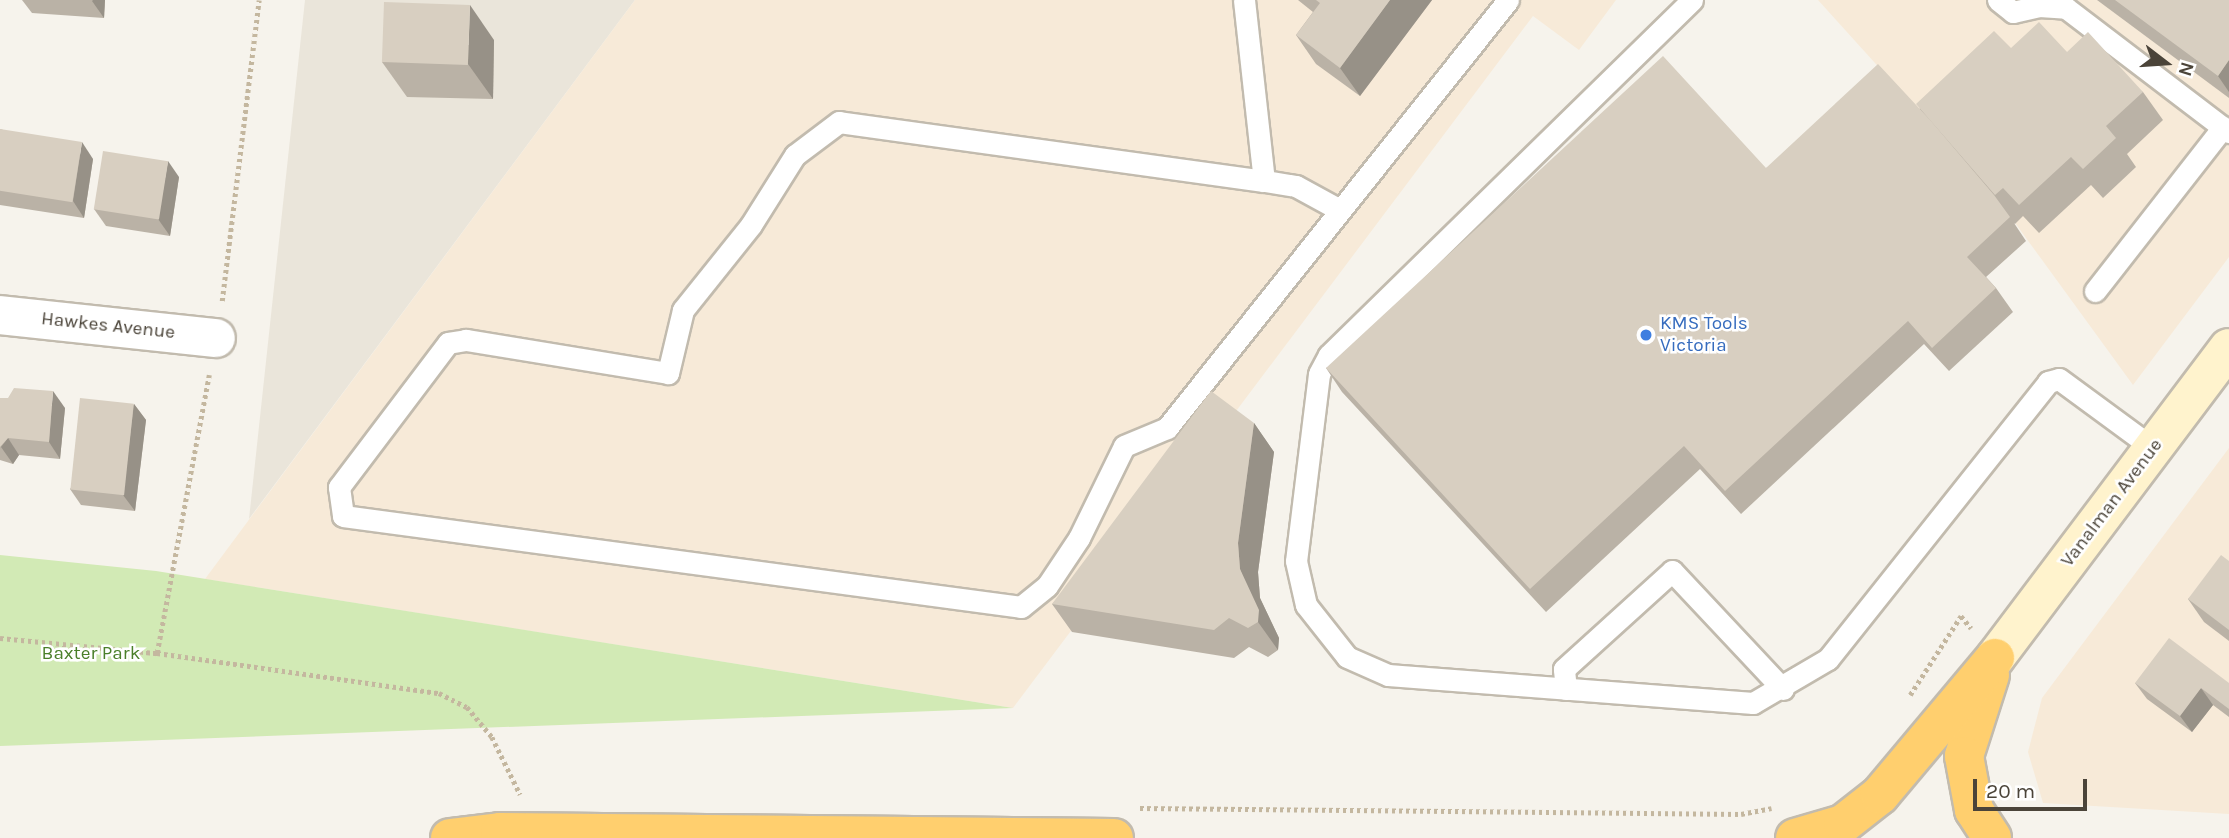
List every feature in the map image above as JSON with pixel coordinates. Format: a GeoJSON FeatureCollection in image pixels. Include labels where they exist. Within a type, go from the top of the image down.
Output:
{"type":"FeatureCollection","features":[{"type":"Feature","properties":{"kind":"highway"},"geometry":{"type":"LineString","coordinates":[[1786,822],[1843,824],[1880,795],[1995,657]]}},
{"type":"Feature","properties":{"kind":"highway"},"geometry":{"type":"LineString","coordinates":[[1992,838],[1974,810],[1964,756],[1995,657]]}},
{"type":"Feature","properties":{"kind":"highway"},"geometry":{"type":"LineString","coordinates":[[450,838],[513,832],[1125,823]]}},
{"type":"Feature","properties":{"kind":"main road","name":"Vanalman Avenue"},"geometry":{"type":"LineString","coordinates":[[1995,657],[2229,348]]}},
{"type":"Feature","properties":{"kind":"street","name":"Hawkes Avenue"},"geometry":{"type":"LineString","coordinates":[[0,315],[216,338]]}},
{"type":"Feature","properties":{"kind":"lane"},"geometry":{"type":"LineString","coordinates":[[1244,0],[1264,180]]}},
{"type":"Feature","properties":{"kind":"lane"},"geometry":{"type":"LineString","coordinates":[[1338,208],[1296,187],[1264,180],[839,122],[795,155],[751,225],[683,310],[668,373],[466,340],[448,343],[339,487],[344,516],[1021,607],[1047,586],[1079,538],[1124,446],[1167,428],[1242,339],[1338,208],[1508,0]]}},
{"type":"Feature","properties":{"kind":"lane"},"geometry":{"type":"LineString","coordinates":[[1692,0],[1329,355],[1320,374],[1296,561],[1306,604],[1348,657],[1388,676],[1754,703],[1783,689],[1828,659],[2048,382],[2059,379],[2154,448]]}},
{"type":"Feature","properties":{"kind":"lane"},"geometry":{"type":"LineString","coordinates":[[1998,0],[2014,12],[2039,6],[2066,8],[2226,130],[2095,290]]}},
{"type":"Feature","properties":{"kind":"lane"},"geometry":{"type":"LineString","coordinates":[[1566,689],[1564,669],[1672,571],[1783,689]]}},
{"type":"Feature","properties":{"kind":"path"},"geometry":{"type":"LineString","coordinates":[[1902,707],[1961,616],[1995,657]]}},
{"type":"Feature","properties":{"kind":"path"},"geometry":{"type":"LineString","coordinates":[[0,638],[157,653],[439,694],[467,706],[492,737],[522,800]]}},
{"type":"Feature","properties":{"kind":"path"},"geometry":{"type":"LineString","coordinates":[[1125,823],[1741,814],[1786,822]]}},
{"type":"Feature","properties":{"kind":"shaded area"},"geometry":{"type":"Polygon","coordinates":[[[305,0],[635,0],[249,519],[305,0]]]}},
{"type":"Feature","properties":{"kind":"shaded area"},"geometry":{"type":"Polygon","coordinates":[[[635,0],[1616,0],[1579,50],[1533,16],[1013,708],[205,579],[635,0]]]}},
{"type":"Feature","properties":{"kind":"shaded area"},"geometry":{"type":"Polygon","coordinates":[[[1818,0],[2229,0],[2229,257],[2133,385],[1997,198],[1818,0]]]}},
{"type":"Feature","properties":{"kind":"shaded area"},"geometry":{"type":"Polygon","coordinates":[[[2229,448],[2229,814],[2043,803],[2028,752],[2042,698],[2229,448]]]}},
{"type":"Feature","properties":{"kind":"green space","name":"Baxter Park"},"geometry":{"type":"Polygon","coordinates":[[[0,555],[156,571],[1013,708],[0,746],[0,555]]]}},
{"type":"Feature","properties":{"kind":"building"},"geometry":{"type":"Polygon","coordinates":[[[1316,0],[1390,0],[1340,68],[1296,35],[1320,3],[1316,0]]]}},
{"type":"Feature","properties":{"kind":"building"},"geometry":{"type":"Polygon","coordinates":[[[2115,0],[2229,0],[2229,60],[2218,76],[2115,0]]]}},
{"type":"Feature","properties":{"kind":"building"},"geometry":{"type":"Polygon","coordinates":[[[384,2],[470,5],[468,65],[382,62],[384,2]]]}},
{"type":"Feature","properties":{"kind":"building"},"geometry":{"type":"Polygon","coordinates":[[[2039,22],[2067,52],[2088,32],[2143,92],[2106,126],[2116,138],[2083,169],[2071,157],[2019,205],[2003,188],[1995,195],[1916,104],[1994,31],[2011,48],[2039,22]]]}},
{"type":"Feature","properties":{"kind":"building"},"geometry":{"type":"Polygon","coordinates":[[[1663,56],[1766,168],[1878,64],[1931,121],[2010,217],[1967,257],[1996,288],[1932,348],[1908,321],[1725,491],[1684,446],[1530,589],[1326,368],[1663,56]]]}},
{"type":"Feature","properties":{"kind":"building"},"geometry":{"type":"Polygon","coordinates":[[[0,129],[82,142],[72,202],[0,191],[0,129]]]}},
{"type":"Feature","properties":{"kind":"building"},"geometry":{"type":"Polygon","coordinates":[[[103,151],[168,161],[159,220],[94,209],[103,151]]]}},
{"type":"Feature","properties":{"kind":"building"},"geometry":{"type":"Polygon","coordinates":[[[14,388],[53,391],[49,442],[8,438],[0,447],[0,398],[8,398],[14,388]]]}},
{"type":"Feature","properties":{"kind":"building"},"geometry":{"type":"Polygon","coordinates":[[[1211,391],[1254,423],[1238,543],[1240,569],[1259,610],[1258,622],[1248,628],[1229,618],[1214,630],[1052,604],[1211,391]]]}},
{"type":"Feature","properties":{"kind":"building"},"geometry":{"type":"Polygon","coordinates":[[[80,398],[134,404],[124,495],[70,489],[80,398]]]}},
{"type":"Feature","properties":{"kind":"building"},"geometry":{"type":"Polygon","coordinates":[[[2221,555],[2229,561],[2229,630],[2188,599],[2221,555]]]}},
{"type":"Feature","properties":{"kind":"building"},"geometry":{"type":"Polygon","coordinates":[[[2169,638],[2229,683],[2229,709],[2201,688],[2180,716],[2135,683],[2169,638]]]}},
{"type":"Feature","properties":{"kind":"place","name":"KMS Tools Victoria"},"geometry":{"type":"Point","coordinates":[1646,335]}}]}
